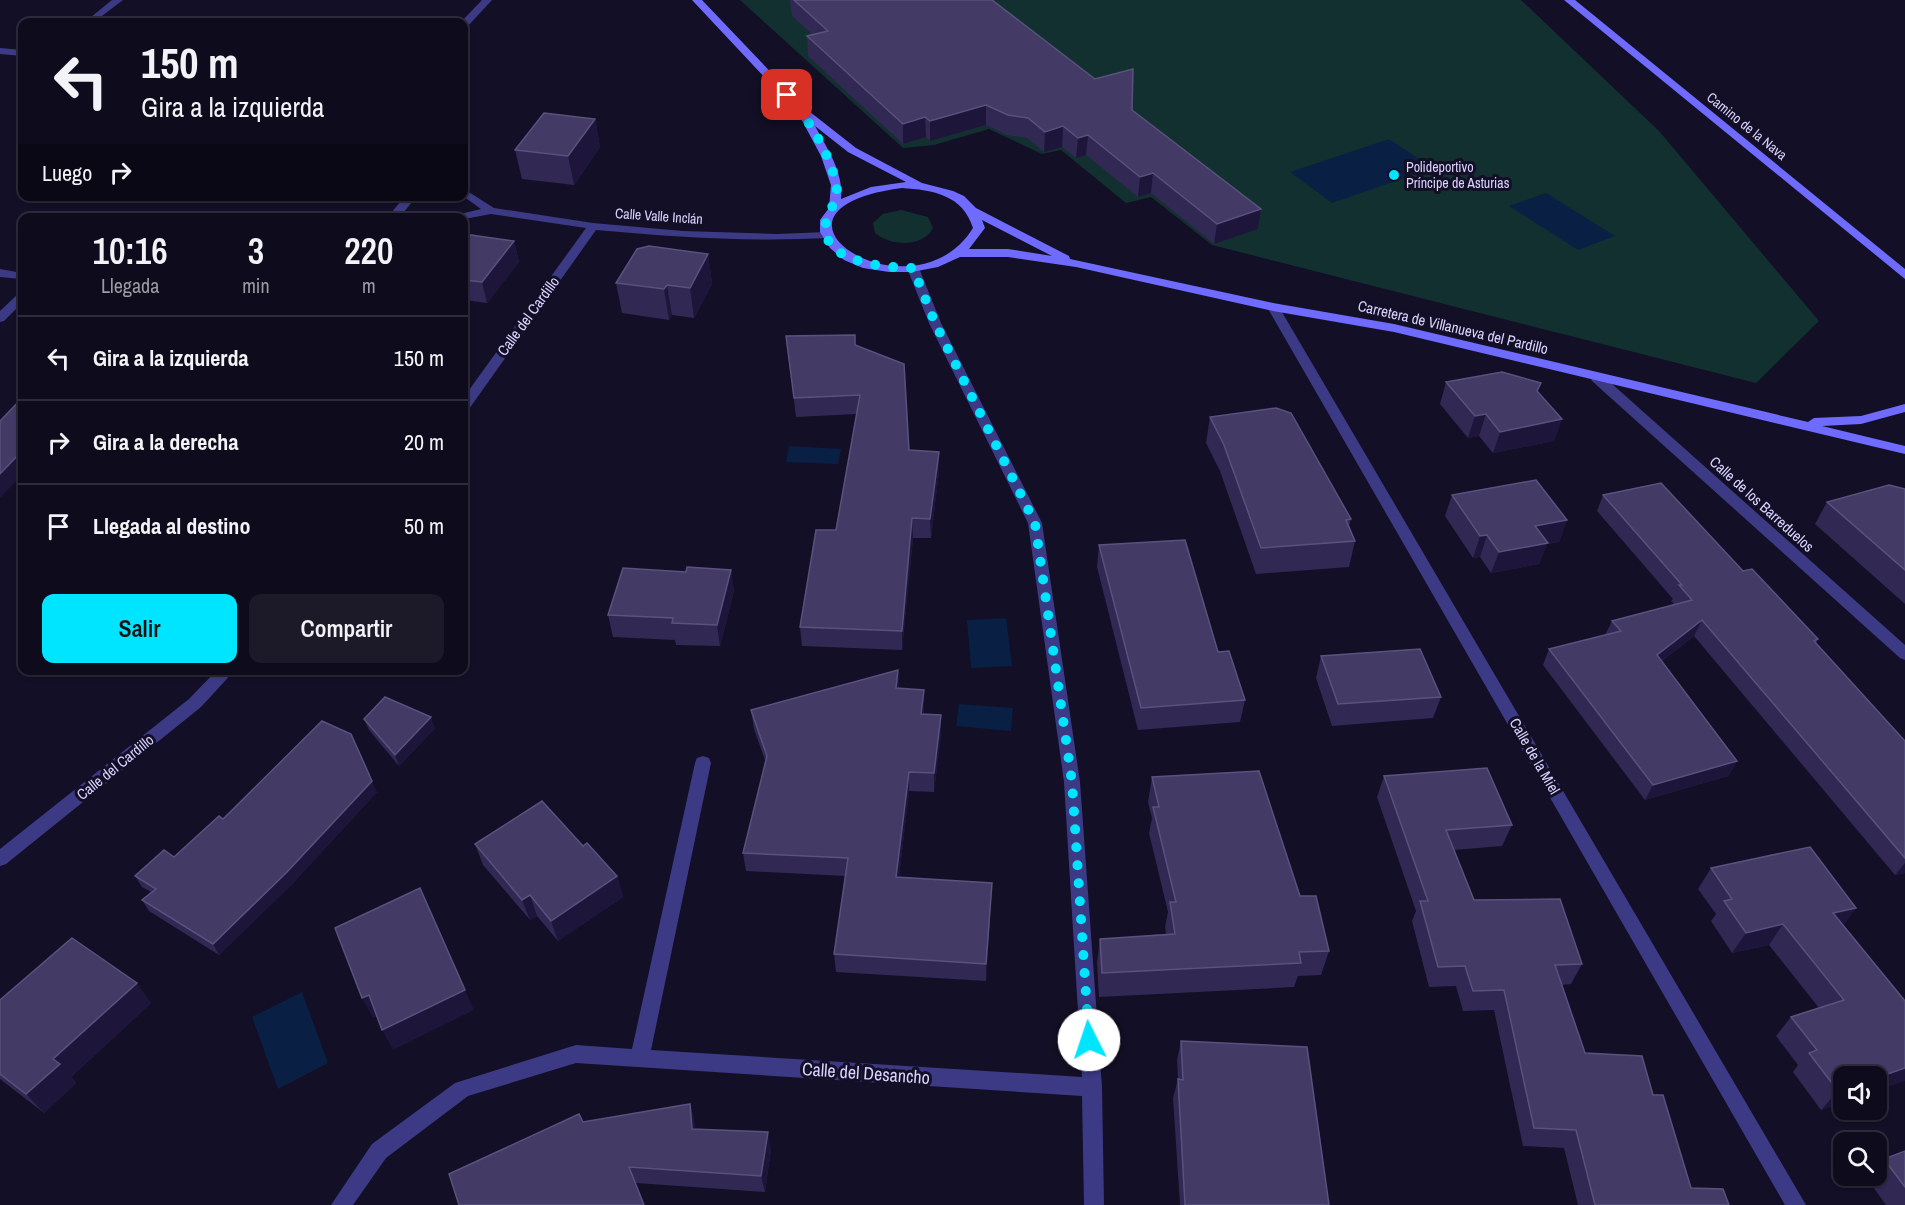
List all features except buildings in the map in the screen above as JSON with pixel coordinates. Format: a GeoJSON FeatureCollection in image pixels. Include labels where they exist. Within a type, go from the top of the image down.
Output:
{"type":"FeatureCollection","features":[{"type":"Feature","properties":{"kind":"street"},"geometry":{"type":"LineString","coordinates":[[94,18],[118,0]]}},
{"type":"Feature","properties":{"kind":"street"},"geometry":{"type":"LineString","coordinates":[[468,21],[487,0]]}},
{"type":"Feature","properties":{"kind":"street"},"geometry":{"type":"LineString","coordinates":[[697,0],[801,110],[852,150],[922,186],[953,195],[973,211],[979,228],[970,245],[960,253],[939,263],[913,268],[867,265],[848,257],[834,247],[826,235],[826,222],[834,209],[846,199],[872,189],[902,185],[922,186]]}},
{"type":"Feature","properties":{"kind":"street","name":"Camino de la Nava"},"geometry":{"type":"LineString","coordinates":[[1569,0],[1905,275]]}},
{"type":"Feature","properties":{"kind":"street"},"geometry":{"type":"LineString","coordinates":[[0,51],[18,53]]}},
{"type":"Feature","properties":{"kind":"street"},"geometry":{"type":"LineString","coordinates":[[801,110],[826,156],[837,185],[834,209]]}},
{"type":"Feature","properties":{"kind":"street","name":"Calle Valle Inclán"},"geometry":{"type":"LineString","coordinates":[[468,195],[490,211]]}},
{"type":"Feature","properties":{"kind":"street"},"geometry":{"type":"LineString","coordinates":[[397,213],[407,201]]}},
{"type":"Feature","properties":{"kind":"street","name":"Calle Valle Inclán"},"geometry":{"type":"LineString","coordinates":[[468,215],[490,211],[593,226],[683,234],[777,237],[826,235]]}},
{"type":"Feature","properties":{"kind":"street","name":"Carretera de Villanueva del Pardillo"},"geometry":{"type":"LineString","coordinates":[[973,211],[1076,263]]}},
{"type":"Feature","properties":{"kind":"street","name":"Calle del Cardillo"},"geometry":{"type":"LineString","coordinates":[[468,400],[593,226]]}},
{"type":"Feature","properties":{"kind":"street","name":"Carretera de Villanueva del Pardillo"},"geometry":{"type":"LineString","coordinates":[[960,253],[1008,253],[1076,263],[1273,307],[1394,328],[1905,450]]}},
{"type":"Feature","properties":{"kind":"street"},"geometry":{"type":"LineString","coordinates":[[913,268],[935,323],[1035,523],[1072,782],[1092,1087],[1094,1205]]}},
{"type":"Feature","properties":{"kind":"street"},"geometry":{"type":"LineString","coordinates":[[0,273],[18,275]]}},
{"type":"Feature","properties":{"kind":"street"},"geometry":{"type":"LineString","coordinates":[[0,318],[18,301]]}},
{"type":"Feature","properties":{"kind":"street","name":"Calle de la Miel"},"geometry":{"type":"LineString","coordinates":[[1273,307],[1796,1205]]}},
{"type":"Feature","properties":{"kind":"street","name":"Calle de los Barreduelos"},"geometry":{"type":"LineString","coordinates":[[1597,378],[1905,654]]}},
{"type":"Feature","properties":{"kind":"street","name":"Carretera de Villanueva del Pardillo"},"geometry":{"type":"LineString","coordinates":[[1787,421],[1861,420],[1905,408]]}},
{"type":"Feature","properties":{"kind":"street","name":"Calle del Cardillo"},"geometry":{"type":"LineString","coordinates":[[0,859],[195,703],[221,675]]}},
{"type":"Feature","properties":{"kind":"street"},"geometry":{"type":"LineString","coordinates":[[640,1058],[703,763]]}},
{"type":"Feature","properties":{"kind":"street","name":"Calle del Desancho"},"geometry":{"type":"LineString","coordinates":[[341,1205],[379,1151],[462,1089],[576,1054],[1092,1087]]}},
{"type":"Feature","properties":{"kind":"green space","name":"Polideportivo Príncipe de Asturias"},"geometry":{"type":"Polygon","coordinates":[[[740,0],[1521,0],[1659,131],[1819,321],[1756,383],[1212,245],[1151,197],[1126,203],[1061,150],[1042,154],[989,129],[934,145],[903,148],[740,0]]]}},
{"type":"Feature","properties":{"kind":"green space"},"geometry":{"type":"Polygon","coordinates":[[[901,210],[928,217],[933,228],[922,239],[906,243],[889,241],[875,233],[873,223],[883,214],[901,210]]]}},
{"type":"Feature","properties":{"kind":"water"},"geometry":{"type":"Polygon","coordinates":[[[1389,139],[1433,168],[1332,203],[1290,172],[1389,139]]]}},
{"type":"Feature","properties":{"kind":"water"},"geometry":{"type":"Polygon","coordinates":[[[1546,193],[1615,236],[1578,250],[1509,206],[1546,193]]]}},
{"type":"Feature","properties":{"kind":"water"},"geometry":{"type":"Polygon","coordinates":[[[789,446],[841,449],[838,464],[786,462],[789,446]]]}},
{"type":"Feature","properties":{"kind":"water"},"geometry":{"type":"Polygon","coordinates":[[[1006,618],[1012,666],[971,668],[967,620],[1006,618]]]}},
{"type":"Feature","properties":{"kind":"water"},"geometry":{"type":"Polygon","coordinates":[[[959,704],[1013,708],[1011,731],[956,726],[959,704]]]}},
{"type":"Feature","properties":{"kind":"water"},"geometry":{"type":"Polygon","coordinates":[[[302,992],[328,1063],[278,1089],[252,1017],[302,992]]]}},
{"type":"Feature","properties":{"kind":"place","name":"Polideportivo Príncipe de Asturias"},"geometry":{"type":"Point","coordinates":[1394,175]}},
{"type":"Feature","properties":{"kind":"route"},"geometry":{"type":"LineString","coordinates":[[787,95],[801,110],[826,156],[837,185],[834,209],[826,222],[826,235],[834,247],[848,257],[867,265],[913,268],[935,323],[1035,523],[1072,782],[1089,1040]]}}]}
